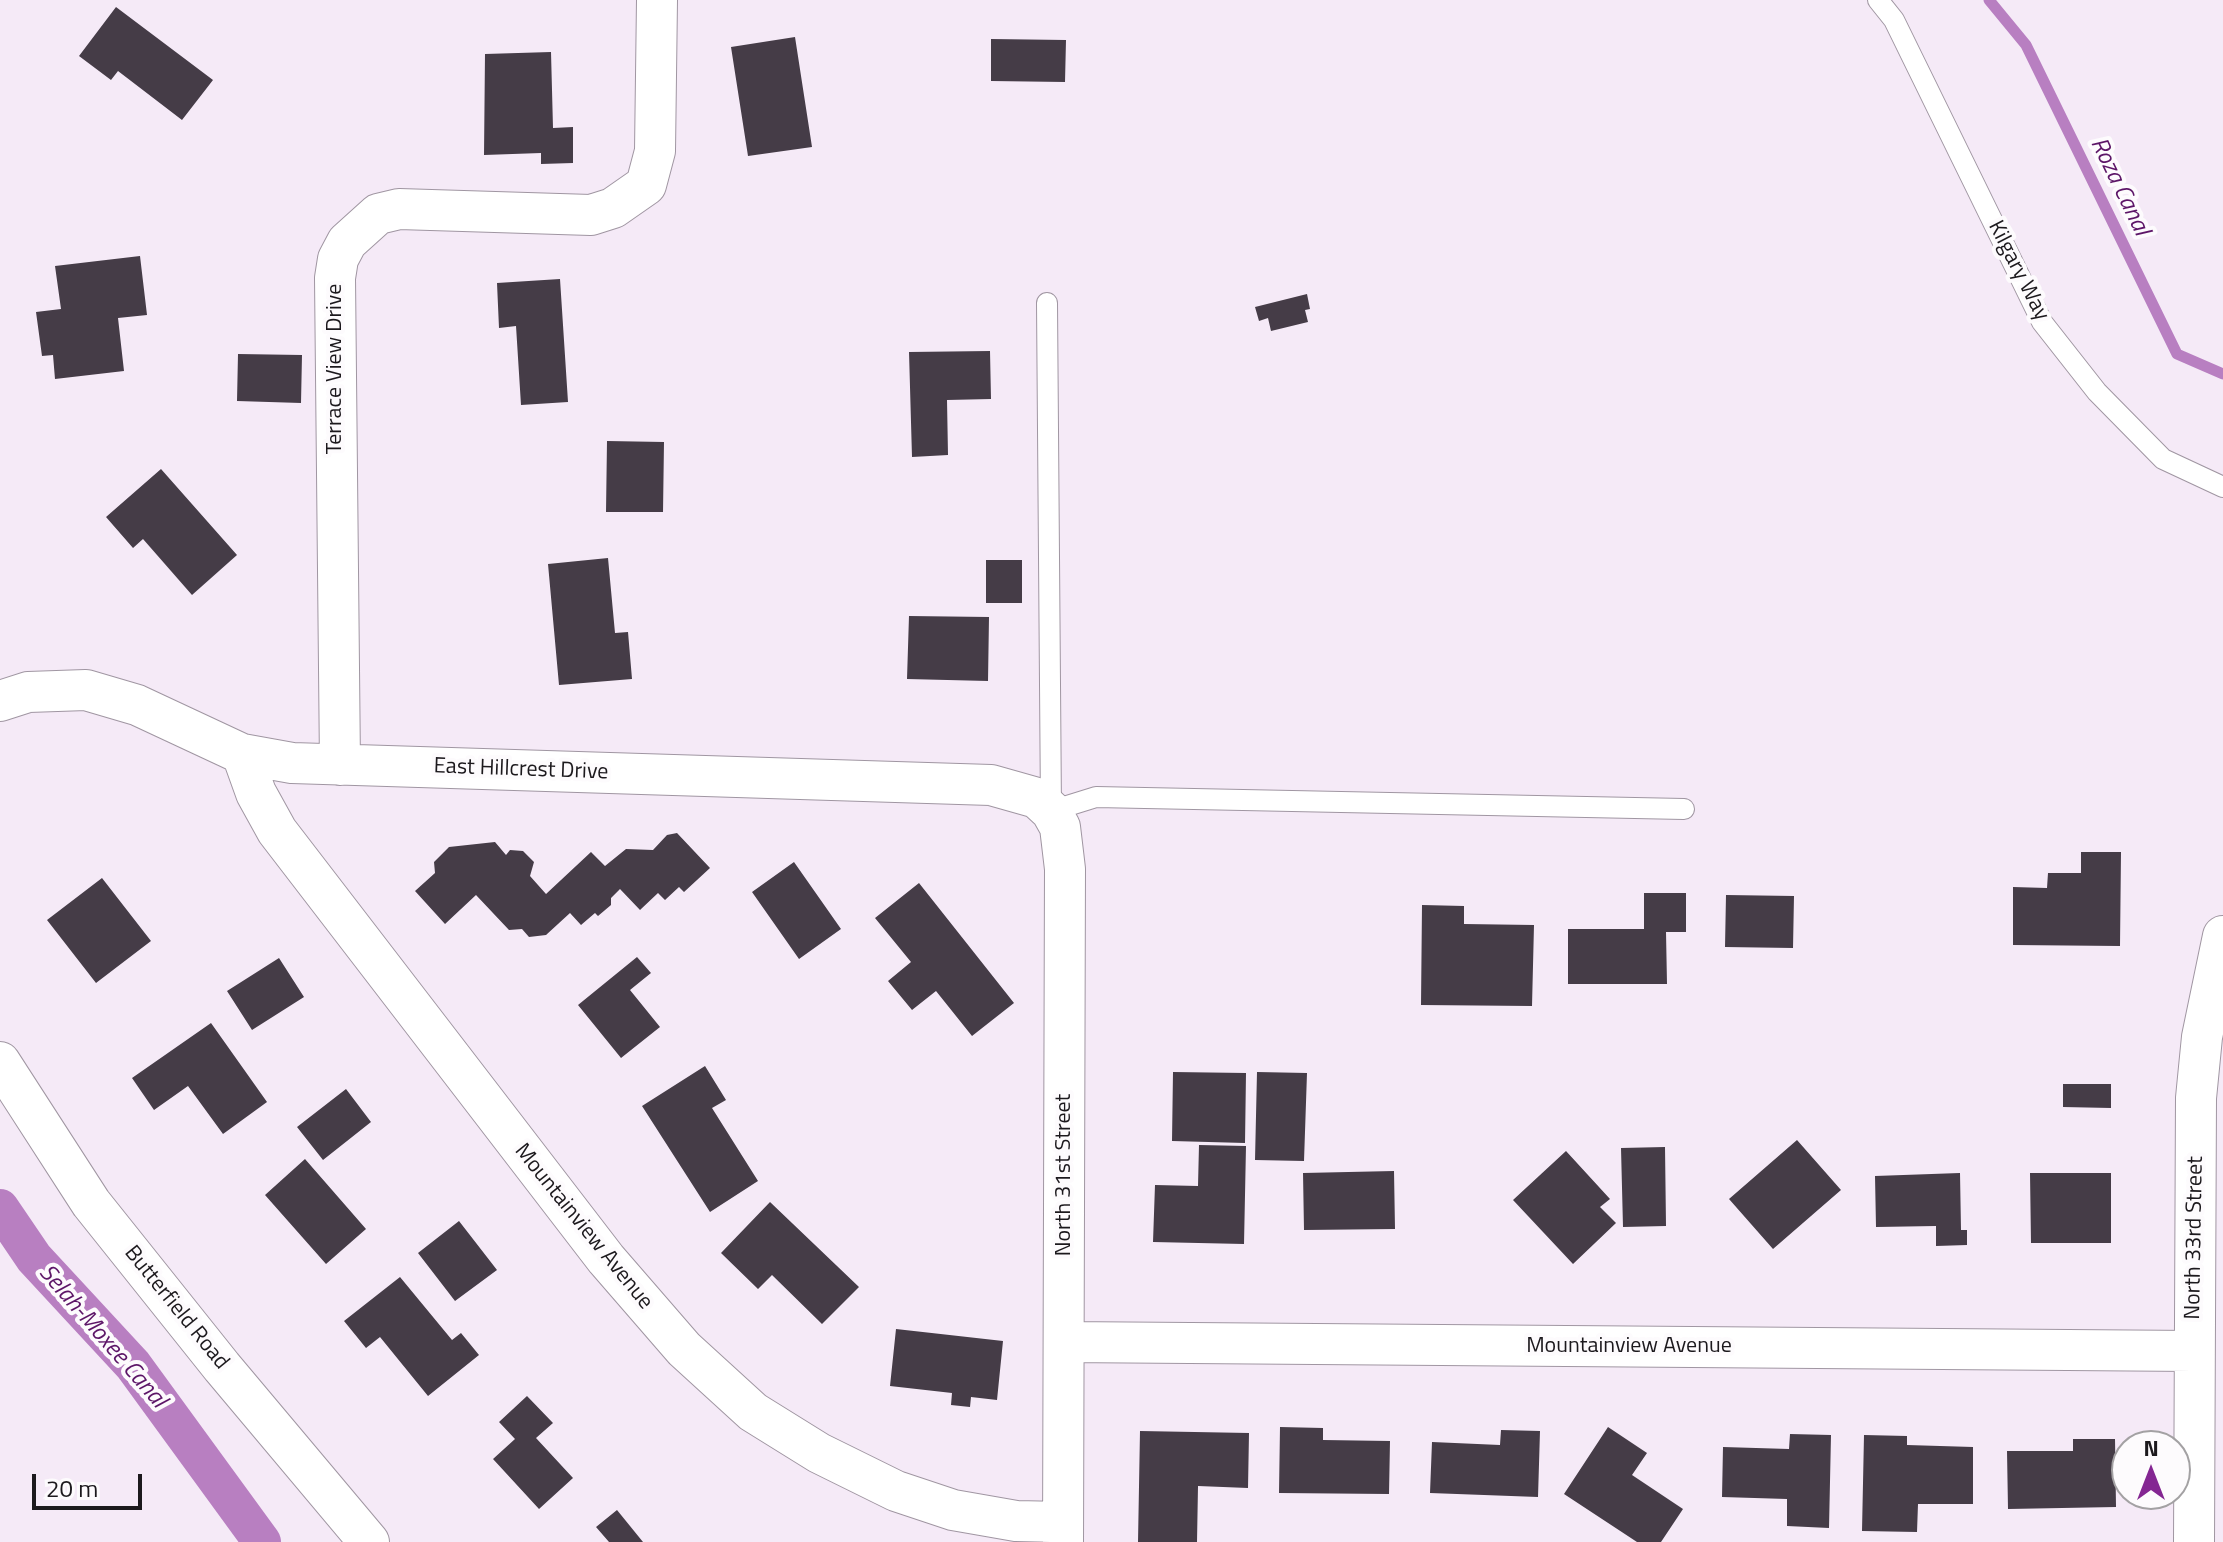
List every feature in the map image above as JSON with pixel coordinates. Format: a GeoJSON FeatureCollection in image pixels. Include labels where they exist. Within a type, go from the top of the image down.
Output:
{"type":"FeatureCollection","features":[{"type":"Feature","properties":{"kind":"street","name":"Terrace View Drive"},"geometry":{"type":"LineString","coordinates":[[340,765],[335,278],[338,259],[354,234],[378,214],[399,209],[591,215],[613,208],[646,185],[655,151],[657,0]]}},
{"type":"Feature","properties":{"kind":"street","name":"East Hillcrest Drive"},"geometry":{"type":"LineString","coordinates":[[0,701],[28,692],[86,690],[137,705],[242,754],[292,763],[991,785],[1037,798],[1051,811]]}},
{"type":"Feature","properties":{"kind":"street","name":"Mountainview Avenue"},"geometry":{"type":"LineString","coordinates":[[242,754],[256,793],[277,831],[606,1259],[684,1349],[753,1412],[819,1453],[896,1491],[953,1510],[1063,1532]]}},
{"type":"Feature","properties":{"kind":"street","name":"North 31st Street"},"geometry":{"type":"LineString","coordinates":[[1051,811],[1064,843],[1065,869],[1063,1532]]}},
{"type":"Feature","properties":{"kind":"street","name":"North 33rd Street"},"geometry":{"type":"LineString","coordinates":[[2194,1542],[2196,1098],[2202,1037],[2223,936]]}},
{"type":"Feature","properties":{"kind":"street","name":"Butterfield Road"},"geometry":{"type":"LineString","coordinates":[[0,1062],[91,1203],[232,1379],[369,1542]]}},
{"type":"Feature","properties":{"kind":"street","name":"Mountainview Avenue"},"geometry":{"type":"LineString","coordinates":[[1065,1342],[2193,1351]]}},
{"type":"Feature","properties":{"kind":"lane","name":"Kilgary Way"},"geometry":{"type":"LineString","coordinates":[[1878,0],[1894,20],[2042,322],[2097,392],[2163,459],[2223,487]]}},
{"type":"Feature","properties":{"kind":"lane"},"geometry":{"type":"LineString","coordinates":[[1047,303],[1051,811],[1096,797],[1684,809]]}},
{"type":"Feature","properties":{"kind":"building"},"geometry":{"type":"Polygon","coordinates":[[[116,7],[213,80],[182,120],[118,71],[111,80],[79,56],[116,7]]]}},
{"type":"Feature","properties":{"kind":"building"},"geometry":{"type":"Polygon","coordinates":[[[795,37],[812,147],[748,156],[731,47],[795,37]]]}},
{"type":"Feature","properties":{"kind":"building"},"geometry":{"type":"Polygon","coordinates":[[[991,39],[1066,40],[1065,82],[991,81],[991,39]]]}},
{"type":"Feature","properties":{"kind":"building"},"geometry":{"type":"Polygon","coordinates":[[[551,52],[553,128],[573,127],[573,163],[541,164],[541,153],[484,155],[485,54],[551,52]]]}},
{"type":"Feature","properties":{"kind":"building"},"geometry":{"type":"Polygon","coordinates":[[[140,256],[147,315],[118,318],[124,371],[55,379],[53,355],[42,356],[36,312],[61,309],[55,266],[140,256]]]}},
{"type":"Feature","properties":{"kind":"building"},"geometry":{"type":"Polygon","coordinates":[[[560,279],[568,402],[521,405],[516,326],[499,328],[497,283],[560,279]]]}},
{"type":"Feature","properties":{"kind":"building"},"geometry":{"type":"Polygon","coordinates":[[[1307,294],[1310,309],[1305,310],[1308,322],[1271,331],[1268,318],[1259,321],[1255,307],[1307,294]]]}},
{"type":"Feature","properties":{"kind":"building"},"geometry":{"type":"Polygon","coordinates":[[[990,351],[991,399],[947,400],[948,455],[912,457],[909,352],[990,351]]]}},
{"type":"Feature","properties":{"kind":"building"},"geometry":{"type":"Polygon","coordinates":[[[238,354],[302,355],[301,403],[237,401],[238,354]]]}},
{"type":"Feature","properties":{"kind":"building"},"geometry":{"type":"Polygon","coordinates":[[[607,441],[664,442],[663,512],[606,512],[607,441]]]}},
{"type":"Feature","properties":{"kind":"building"},"geometry":{"type":"Polygon","coordinates":[[[161,469],[237,555],[192,595],[143,539],[133,548],[106,517],[161,469]]]}},
{"type":"Feature","properties":{"kind":"building"},"geometry":{"type":"Polygon","coordinates":[[[608,558],[615,633],[628,632],[632,679],[559,685],[548,564],[608,558]]]}},
{"type":"Feature","properties":{"kind":"building"},"geometry":{"type":"Polygon","coordinates":[[[986,560],[1022,560],[1022,603],[986,603],[986,560]]]}},
{"type":"Feature","properties":{"kind":"building"},"geometry":{"type":"Polygon","coordinates":[[[909,616],[989,617],[988,681],[907,679],[909,616]]]}},
{"type":"Feature","properties":{"kind":"building"},"geometry":{"type":"Polygon","coordinates":[[[677,833],[710,868],[684,892],[679,887],[665,900],[658,893],[640,910],[620,889],[611,898],[611,905],[598,916],[595,913],[581,925],[570,913],[546,935],[529,937],[522,929],[509,930],[476,895],[445,924],[415,891],[435,873],[434,862],[449,847],[495,842],[506,855],[510,850],[523,851],[534,862],[530,876],[546,894],[591,852],[605,866],[626,849],[653,850],[667,835],[677,833]]]}},
{"type":"Feature","properties":{"kind":"building"},"geometry":{"type":"Polygon","coordinates":[[[2081,852],[2121,852],[2120,946],[2013,945],[2013,887],[2047,888],[2048,873],[2081,873],[2081,852]]]}},
{"type":"Feature","properties":{"kind":"building"},"geometry":{"type":"Polygon","coordinates":[[[794,862],[841,929],[799,959],[752,892],[794,862]]]}},
{"type":"Feature","properties":{"kind":"building"},"geometry":{"type":"Polygon","coordinates":[[[102,878],[151,941],[96,983],[47,920],[102,878]]]}},
{"type":"Feature","properties":{"kind":"building"},"geometry":{"type":"Polygon","coordinates":[[[919,883],[1014,1003],[972,1036],[936,991],[912,1010],[888,981],[911,962],[875,918],[919,883]]]}},
{"type":"Feature","properties":{"kind":"building"},"geometry":{"type":"Polygon","coordinates":[[[1644,893],[1686,893],[1686,932],[1666,932],[1667,984],[1568,984],[1568,929],[1644,929],[1644,893]]]}},
{"type":"Feature","properties":{"kind":"building"},"geometry":{"type":"Polygon","coordinates":[[[1726,895],[1794,896],[1793,948],[1725,947],[1726,895]]]}},
{"type":"Feature","properties":{"kind":"building"},"geometry":{"type":"Polygon","coordinates":[[[1422,905],[1464,906],[1464,924],[1534,925],[1532,1006],[1421,1005],[1422,905]]]}},
{"type":"Feature","properties":{"kind":"building"},"geometry":{"type":"Polygon","coordinates":[[[637,957],[651,973],[630,990],[660,1027],[621,1058],[578,1005],[637,957]]]}},
{"type":"Feature","properties":{"kind":"building"},"geometry":{"type":"Polygon","coordinates":[[[279,958],[304,997],[252,1030],[227,991],[279,958]]]}},
{"type":"Feature","properties":{"kind":"building"},"geometry":{"type":"Polygon","coordinates":[[[211,1023],[267,1102],[223,1134],[188,1086],[154,1110],[132,1078],[211,1023]]]}},
{"type":"Feature","properties":{"kind":"building"},"geometry":{"type":"Polygon","coordinates":[[[705,1066],[726,1100],[712,1108],[758,1181],[710,1212],[642,1106],[705,1066]]]}},
{"type":"Feature","properties":{"kind":"building"},"geometry":{"type":"Polygon","coordinates":[[[1173,1072],[1246,1073],[1245,1143],[1172,1141],[1173,1072]]]}},
{"type":"Feature","properties":{"kind":"building"},"geometry":{"type":"Polygon","coordinates":[[[1257,1072],[1307,1073],[1304,1161],[1255,1160],[1257,1072]]]}},
{"type":"Feature","properties":{"kind":"building"},"geometry":{"type":"Polygon","coordinates":[[[2063,1084],[2111,1084],[2111,1108],[2063,1107],[2063,1084]]]}},
{"type":"Feature","properties":{"kind":"building"},"geometry":{"type":"Polygon","coordinates":[[[346,1089],[371,1122],[323,1160],[297,1127],[346,1089]]]}},
{"type":"Feature","properties":{"kind":"building"},"geometry":{"type":"Polygon","coordinates":[[[1797,1140],[1841,1190],[1773,1249],[1729,1199],[1797,1140]]]}},
{"type":"Feature","properties":{"kind":"building"},"geometry":{"type":"Polygon","coordinates":[[[1199,1145],[1246,1146],[1244,1244],[1153,1242],[1155,1185],[1198,1186],[1199,1145]]]}},
{"type":"Feature","properties":{"kind":"building"},"geometry":{"type":"Polygon","coordinates":[[[1665,1147],[1666,1226],[1623,1227],[1621,1148],[1665,1147]]]}},
{"type":"Feature","properties":{"kind":"building"},"geometry":{"type":"Polygon","coordinates":[[[1566,1151],[1610,1199],[1600,1207],[1616,1223],[1573,1264],[1513,1200],[1566,1151]]]}},
{"type":"Feature","properties":{"kind":"building"},"geometry":{"type":"Polygon","coordinates":[[[305,1159],[366,1229],[326,1264],[265,1195],[305,1159]]]}},
{"type":"Feature","properties":{"kind":"building"},"geometry":{"type":"Polygon","coordinates":[[[1394,1171],[1395,1229],[1304,1230],[1303,1173],[1394,1171]]]}},
{"type":"Feature","properties":{"kind":"building"},"geometry":{"type":"Polygon","coordinates":[[[1960,1173],[1961,1230],[1967,1230],[1967,1245],[1936,1246],[1936,1226],[1876,1227],[1875,1176],[1960,1173]]]}},
{"type":"Feature","properties":{"kind":"building"},"geometry":{"type":"Polygon","coordinates":[[[2030,1173],[2111,1173],[2111,1243],[2031,1243],[2030,1173]]]}},
{"type":"Feature","properties":{"kind":"building"},"geometry":{"type":"Polygon","coordinates":[[[770,1202],[859,1287],[822,1324],[772,1275],[758,1289],[721,1253],[770,1202]]]}},
{"type":"Feature","properties":{"kind":"building"},"geometry":{"type":"Polygon","coordinates":[[[459,1221],[497,1270],[455,1301],[418,1253],[459,1221]]]}},
{"type":"Feature","properties":{"kind":"building"},"geometry":{"type":"Polygon","coordinates":[[[400,1277],[452,1340],[461,1333],[479,1355],[428,1396],[380,1337],[366,1348],[344,1321],[400,1277]]]}},
{"type":"Feature","properties":{"kind":"building"},"geometry":{"type":"Polygon","coordinates":[[[896,1329],[1003,1341],[997,1400],[971,1397],[970,1407],[951,1405],[952,1393],[890,1386],[896,1329]]]}},
{"type":"Feature","properties":{"kind":"building"},"geometry":{"type":"Polygon","coordinates":[[[527,1396],[553,1423],[536,1438],[573,1478],[539,1509],[493,1459],[515,1439],[499,1422],[527,1396]]]}},
{"type":"Feature","properties":{"kind":"building"},"geometry":{"type":"Polygon","coordinates":[[[1280,1427],[1323,1428],[1323,1440],[1390,1441],[1389,1494],[1279,1493],[1280,1427]]]}},
{"type":"Feature","properties":{"kind":"building"},"geometry":{"type":"Polygon","coordinates":[[[1608,1427],[1647,1453],[1632,1475],[1683,1509],[1661,1542],[1637,1542],[1564,1494],[1608,1427]]]}},
{"type":"Feature","properties":{"kind":"building"},"geometry":{"type":"Polygon","coordinates":[[[1501,1430],[1540,1431],[1538,1497],[1430,1493],[1432,1442],[1500,1445],[1501,1430]]]}},
{"type":"Feature","properties":{"kind":"building"},"geometry":{"type":"Polygon","coordinates":[[[1140,1431],[1249,1433],[1248,1488],[1198,1486],[1197,1542],[1138,1542],[1140,1431]]]}},
{"type":"Feature","properties":{"kind":"building"},"geometry":{"type":"Polygon","coordinates":[[[1790,1434],[1831,1435],[1829,1528],[1787,1526],[1787,1499],[1722,1497],[1723,1447],[1789,1449],[1790,1434]]]}},
{"type":"Feature","properties":{"kind":"building"},"geometry":{"type":"Polygon","coordinates":[[[1864,1435],[1907,1436],[1907,1445],[1973,1447],[1973,1504],[1918,1504],[1917,1532],[1862,1531],[1864,1435]]]}},
{"type":"Feature","properties":{"kind":"building"},"geometry":{"type":"Polygon","coordinates":[[[2073,1439],[2111,1439],[2111,1507],[2008,1509],[2007,1451],[2073,1451],[2073,1439]]]}},
{"type":"Feature","properties":{"kind":"building"},"geometry":{"type":"Polygon","coordinates":[[[617,1510],[643,1542],[609,1542],[596,1527],[617,1510]]]}},
{"type":"Feature","properties":{"kind":"waterway","name":"Roza Canal"},"geometry":{"type":"LineString","coordinates":[[1989,0],[2026,45],[2177,354],[2223,374]]}},
{"type":"Feature","properties":{"kind":"waterway","name":"Selah-Moxee Canal"},"geometry":{"type":"LineString","coordinates":[[0,1208],[34,1258],[133,1365],[262,1542]]}}]}
